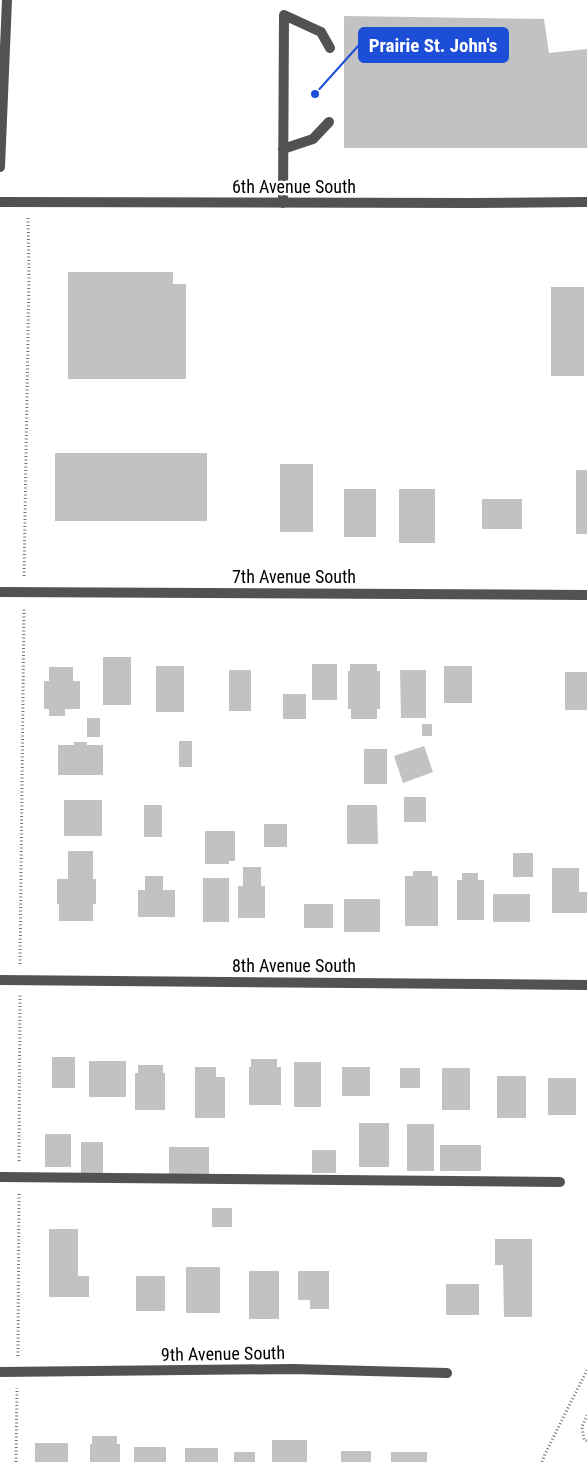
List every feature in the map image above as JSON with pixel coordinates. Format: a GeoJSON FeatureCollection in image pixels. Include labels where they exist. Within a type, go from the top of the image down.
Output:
{"type":"FeatureCollection","features":[{"type":"Feature","properties":{"kind":"street"},"geometry":{"type":"LineString","coordinates":[[0,167],[7,0]]}},
{"type":"Feature","properties":{"kind":"street"},"geometry":{"type":"LineString","coordinates":[[283,203],[284,15],[321,32],[330,48]]}},
{"type":"Feature","properties":{"kind":"street"},"geometry":{"type":"LineString","coordinates":[[283,149],[313,140],[329,122]]}},
{"type":"Feature","properties":{"kind":"street","name":"6th Avenue South"},"geometry":{"type":"LineString","coordinates":[[0,202],[587,202]]}},
{"type":"Feature","properties":{"kind":"street","name":"7th Avenue South"},"geometry":{"type":"LineString","coordinates":[[0,592],[587,595]]}},
{"type":"Feature","properties":{"kind":"street","name":"8th Avenue South"},"geometry":{"type":"LineString","coordinates":[[0,980],[587,985]]}},
{"type":"Feature","properties":{"kind":"street"},"geometry":{"type":"LineString","coordinates":[[0,1177],[560,1182]]}},
{"type":"Feature","properties":{"kind":"street","name":"9th Avenue South"},"geometry":{"type":"LineString","coordinates":[[0,1372],[292,1369],[447,1373]]}},
{"type":"Feature","properties":{"kind":"path"},"geometry":{"type":"LineString","coordinates":[[24,574],[29,276],[28,223]]}},
{"type":"Feature","properties":{"kind":"path"},"geometry":{"type":"LineString","coordinates":[[20,963],[24,609]]}},
{"type":"Feature","properties":{"kind":"path"},"geometry":{"type":"LineString","coordinates":[[542,1462],[587,1370]]}},
{"type":"Feature","properties":{"kind":"path"},"geometry":{"type":"LineString","coordinates":[[16,1462],[17,1388]]}},
{"type":"Feature","properties":{"kind":"path"},"geometry":{"type":"LineString","coordinates":[[587,1415],[582,1427],[584,1440],[587,1441]]}},
{"type":"Feature","properties":{"kind":"building"},"geometry":{"type":"Polygon","coordinates":[[[344,16],[544,19],[549,53],[587,49],[587,148],[344,148],[344,16]]]}},
{"type":"Feature","properties":{"kind":"building"},"geometry":{"type":"Polygon","coordinates":[[[68,272],[173,272],[173,284],[186,284],[186,379],[68,379],[68,272]]]}},
{"type":"Feature","properties":{"kind":"building"},"geometry":{"type":"Polygon","coordinates":[[[551,287],[584,287],[584,376],[551,376],[551,287]]]}},
{"type":"Feature","properties":{"kind":"building"},"geometry":{"type":"Polygon","coordinates":[[[55,453],[207,453],[207,521],[55,521],[55,453]]]}},
{"type":"Feature","properties":{"kind":"building"},"geometry":{"type":"Polygon","coordinates":[[[280,464],[313,464],[313,532],[280,532],[280,464]]]}},
{"type":"Feature","properties":{"kind":"building"},"geometry":{"type":"Polygon","coordinates":[[[576,470],[587,470],[587,534],[576,534],[576,470]]]}},
{"type":"Feature","properties":{"kind":"building"},"geometry":{"type":"Polygon","coordinates":[[[344,489],[376,489],[376,537],[344,537],[344,489]]]}},
{"type":"Feature","properties":{"kind":"building"},"geometry":{"type":"Polygon","coordinates":[[[399,489],[435,489],[435,543],[399,543],[399,489]]]}},
{"type":"Feature","properties":{"kind":"building"},"geometry":{"type":"Polygon","coordinates":[[[482,499],[522,499],[522,529],[482,529],[482,499]]]}},
{"type":"Feature","properties":{"kind":"building"},"geometry":{"type":"Polygon","coordinates":[[[103,657],[131,657],[131,705],[103,705],[103,657]]]}},
{"type":"Feature","properties":{"kind":"building"},"geometry":{"type":"Polygon","coordinates":[[[312,664],[337,664],[337,700],[312,700],[312,664]]]}},
{"type":"Feature","properties":{"kind":"building"},"geometry":{"type":"Polygon","coordinates":[[[350,664],[377,664],[377,671],[380,671],[380,709],[377,709],[377,719],[351,719],[351,709],[348,709],[348,671],[350,671],[350,664]]]}},
{"type":"Feature","properties":{"kind":"building"},"geometry":{"type":"Polygon","coordinates":[[[156,666],[184,666],[184,712],[156,712],[156,666]]]}},
{"type":"Feature","properties":{"kind":"building"},"geometry":{"type":"Polygon","coordinates":[[[444,666],[472,666],[472,703],[444,703],[444,666]]]}},
{"type":"Feature","properties":{"kind":"building"},"geometry":{"type":"Polygon","coordinates":[[[49,667],[73,667],[73,681],[80,681],[80,709],[65,709],[65,716],[49,716],[49,709],[44,709],[44,681],[49,681],[49,667]]]}},
{"type":"Feature","properties":{"kind":"building"},"geometry":{"type":"Polygon","coordinates":[[[229,670],[251,670],[251,711],[229,711],[229,670]]]}},
{"type":"Feature","properties":{"kind":"building"},"geometry":{"type":"Polygon","coordinates":[[[400,670],[426,670],[426,718],[401,718],[400,670]]]}},
{"type":"Feature","properties":{"kind":"building"},"geometry":{"type":"Polygon","coordinates":[[[565,672],[587,672],[587,710],[565,710],[565,672]]]}},
{"type":"Feature","properties":{"kind":"building"},"geometry":{"type":"Polygon","coordinates":[[[283,694],[306,694],[306,719],[283,719],[283,694]]]}},
{"type":"Feature","properties":{"kind":"building"},"geometry":{"type":"Polygon","coordinates":[[[87,718],[100,718],[100,737],[87,737],[87,718]]]}},
{"type":"Feature","properties":{"kind":"building"},"geometry":{"type":"Polygon","coordinates":[[[422,724],[432,724],[432,736],[422,736],[422,724]]]}},
{"type":"Feature","properties":{"kind":"building"},"geometry":{"type":"Polygon","coordinates":[[[179,741],[192,741],[192,767],[179,767],[179,741]]]}},
{"type":"Feature","properties":{"kind":"building"},"geometry":{"type":"Polygon","coordinates":[[[74,742],[87,742],[87,745],[103,745],[103,775],[58,775],[58,745],[74,745],[74,742]]]}},
{"type":"Feature","properties":{"kind":"building"},"geometry":{"type":"Polygon","coordinates":[[[424,746],[433,772],[403,783],[394,756],[424,746]]]}},
{"type":"Feature","properties":{"kind":"building"},"geometry":{"type":"Polygon","coordinates":[[[364,749],[387,749],[387,784],[364,784],[364,749]]]}},
{"type":"Feature","properties":{"kind":"building"},"geometry":{"type":"Polygon","coordinates":[[[404,797],[426,797],[426,822],[404,822],[404,797]]]}},
{"type":"Feature","properties":{"kind":"building"},"geometry":{"type":"Polygon","coordinates":[[[64,800],[102,800],[102,836],[64,836],[64,800]]]}},
{"type":"Feature","properties":{"kind":"building"},"geometry":{"type":"Polygon","coordinates":[[[144,805],[162,805],[162,837],[144,837],[144,805]]]}},
{"type":"Feature","properties":{"kind":"building"},"geometry":{"type":"Polygon","coordinates":[[[347,805],[377,805],[378,844],[347,844],[347,805]]]}},
{"type":"Feature","properties":{"kind":"building"},"geometry":{"type":"Polygon","coordinates":[[[264,824],[287,824],[287,847],[264,847],[264,824]]]}},
{"type":"Feature","properties":{"kind":"building"},"geometry":{"type":"Polygon","coordinates":[[[205,831],[235,831],[235,861],[229,861],[229,864],[205,864],[205,831]]]}},
{"type":"Feature","properties":{"kind":"building"},"geometry":{"type":"Polygon","coordinates":[[[68,851],[93,851],[93,879],[96,879],[96,904],[93,904],[93,921],[59,921],[57,879],[68,879],[68,851]]]}},
{"type":"Feature","properties":{"kind":"building"},"geometry":{"type":"Polygon","coordinates":[[[513,853],[533,853],[533,877],[513,877],[513,853]]]}},
{"type":"Feature","properties":{"kind":"building"},"geometry":{"type":"Polygon","coordinates":[[[243,867],[261,867],[261,886],[265,886],[265,918],[238,918],[238,886],[243,886],[243,867]]]}},
{"type":"Feature","properties":{"kind":"building"},"geometry":{"type":"Polygon","coordinates":[[[552,868],[579,868],[579,892],[587,892],[587,913],[552,913],[552,868]]]}},
{"type":"Feature","properties":{"kind":"building"},"geometry":{"type":"Polygon","coordinates":[[[413,871],[432,871],[432,876],[438,876],[438,926],[405,926],[405,876],[413,876],[413,871]]]}},
{"type":"Feature","properties":{"kind":"building"},"geometry":{"type":"Polygon","coordinates":[[[462,873],[478,873],[478,880],[484,880],[484,920],[457,920],[457,880],[462,880],[462,873]]]}},
{"type":"Feature","properties":{"kind":"building"},"geometry":{"type":"Polygon","coordinates":[[[145,876],[163,876],[163,890],[175,890],[175,917],[138,917],[138,890],[145,890],[145,876]]]}},
{"type":"Feature","properties":{"kind":"building"},"geometry":{"type":"Polygon","coordinates":[[[203,878],[229,878],[229,922],[203,922],[203,878]]]}},
{"type":"Feature","properties":{"kind":"building"},"geometry":{"type":"Polygon","coordinates":[[[493,894],[530,894],[530,922],[493,922],[493,894]]]}},
{"type":"Feature","properties":{"kind":"building"},"geometry":{"type":"Polygon","coordinates":[[[344,899],[380,899],[380,932],[344,932],[344,899]]]}},
{"type":"Feature","properties":{"kind":"building"},"geometry":{"type":"Polygon","coordinates":[[[304,904],[333,904],[333,928],[304,928],[304,904]]]}},
{"type":"Feature","properties":{"kind":"building"},"geometry":{"type":"Polygon","coordinates":[[[52,1057],[75,1057],[75,1088],[52,1088],[52,1057]]]}},
{"type":"Feature","properties":{"kind":"building"},"geometry":{"type":"Polygon","coordinates":[[[251,1059],[277,1059],[277,1067],[281,1067],[281,1105],[249,1105],[249,1067],[251,1067],[251,1059]]]}},
{"type":"Feature","properties":{"kind":"building"},"geometry":{"type":"Polygon","coordinates":[[[89,1061],[126,1061],[126,1097],[89,1097],[89,1061]]]}},
{"type":"Feature","properties":{"kind":"building"},"geometry":{"type":"Polygon","coordinates":[[[294,1062],[321,1062],[321,1107],[294,1107],[294,1062]]]}},
{"type":"Feature","properties":{"kind":"building"},"geometry":{"type":"Polygon","coordinates":[[[138,1065],[163,1065],[163,1073],[165,1073],[165,1110],[135,1110],[135,1073],[138,1073],[138,1065]]]}},
{"type":"Feature","properties":{"kind":"building"},"geometry":{"type":"Polygon","coordinates":[[[195,1067],[216,1067],[216,1077],[225,1077],[225,1118],[195,1118],[195,1067]]]}},
{"type":"Feature","properties":{"kind":"building"},"geometry":{"type":"Polygon","coordinates":[[[342,1067],[370,1067],[370,1096],[342,1096],[342,1067]]]}},
{"type":"Feature","properties":{"kind":"building"},"geometry":{"type":"Polygon","coordinates":[[[400,1068],[420,1068],[420,1088],[400,1088],[400,1068]]]}},
{"type":"Feature","properties":{"kind":"building"},"geometry":{"type":"Polygon","coordinates":[[[442,1068],[470,1068],[470,1110],[442,1110],[442,1068]]]}},
{"type":"Feature","properties":{"kind":"building"},"geometry":{"type":"Polygon","coordinates":[[[497,1076],[526,1076],[526,1118],[497,1118],[497,1076]]]}},
{"type":"Feature","properties":{"kind":"building"},"geometry":{"type":"Polygon","coordinates":[[[548,1078],[576,1078],[576,1115],[548,1115],[548,1078]]]}},
{"type":"Feature","properties":{"kind":"building"},"geometry":{"type":"Polygon","coordinates":[[[359,1123],[389,1123],[389,1167],[359,1167],[359,1123]]]}},
{"type":"Feature","properties":{"kind":"building"},"geometry":{"type":"Polygon","coordinates":[[[407,1124],[434,1124],[434,1171],[407,1171],[407,1124]]]}},
{"type":"Feature","properties":{"kind":"building"},"geometry":{"type":"Polygon","coordinates":[[[45,1134],[71,1134],[71,1167],[45,1167],[45,1134]]]}},
{"type":"Feature","properties":{"kind":"building"},"geometry":{"type":"Polygon","coordinates":[[[81,1142],[103,1142],[103,1173],[81,1173],[81,1142]]]}},
{"type":"Feature","properties":{"kind":"building"},"geometry":{"type":"Polygon","coordinates":[[[440,1145],[481,1145],[481,1171],[440,1171],[440,1145]]]}},
{"type":"Feature","properties":{"kind":"building"},"geometry":{"type":"Polygon","coordinates":[[[169,1147],[209,1147],[209,1174],[169,1174],[169,1147]]]}},
{"type":"Feature","properties":{"kind":"building"},"geometry":{"type":"Polygon","coordinates":[[[312,1150],[336,1150],[336,1173],[312,1173],[312,1150]]]}},
{"type":"Feature","properties":{"kind":"building"},"geometry":{"type":"Polygon","coordinates":[[[212,1208],[232,1208],[232,1227],[212,1227],[212,1208]]]}},
{"type":"Feature","properties":{"kind":"building"},"geometry":{"type":"Polygon","coordinates":[[[49,1229],[78,1229],[78,1276],[89,1276],[89,1297],[49,1297],[49,1229]]]}},
{"type":"Feature","properties":{"kind":"building"},"geometry":{"type":"Polygon","coordinates":[[[495,1239],[532,1239],[532,1317],[504,1317],[503,1265],[495,1265],[495,1239]]]}},
{"type":"Feature","properties":{"kind":"building"},"geometry":{"type":"Polygon","coordinates":[[[186,1267],[220,1267],[220,1313],[186,1313],[186,1267]]]}},
{"type":"Feature","properties":{"kind":"building"},"geometry":{"type":"Polygon","coordinates":[[[249,1271],[279,1271],[279,1319],[249,1319],[249,1271]]]}},
{"type":"Feature","properties":{"kind":"building"},"geometry":{"type":"Polygon","coordinates":[[[298,1271],[329,1271],[329,1309],[310,1309],[310,1300],[298,1300],[298,1271]]]}},
{"type":"Feature","properties":{"kind":"building"},"geometry":{"type":"Polygon","coordinates":[[[136,1276],[165,1276],[165,1311],[136,1311],[136,1276]]]}},
{"type":"Feature","properties":{"kind":"building"},"geometry":{"type":"Polygon","coordinates":[[[446,1284],[479,1284],[479,1315],[446,1315],[446,1284]]]}},
{"type":"Feature","properties":{"kind":"building"},"geometry":{"type":"Polygon","coordinates":[[[92,1436],[117,1436],[117,1444],[120,1444],[120,1462],[90,1462],[92,1436]]]}},
{"type":"Feature","properties":{"kind":"building"},"geometry":{"type":"Polygon","coordinates":[[[272,1440],[307,1440],[307,1462],[272,1462],[272,1440]]]}},
{"type":"Feature","properties":{"kind":"building"},"geometry":{"type":"Polygon","coordinates":[[[35,1443],[68,1443],[68,1462],[35,1462],[35,1443]]]}},
{"type":"Feature","properties":{"kind":"building"},"geometry":{"type":"Polygon","coordinates":[[[134,1447],[166,1447],[166,1462],[134,1462],[134,1447]]]}},
{"type":"Feature","properties":{"kind":"building"},"geometry":{"type":"Polygon","coordinates":[[[185,1448],[218,1448],[218,1462],[185,1462],[185,1448]]]}},
{"type":"Feature","properties":{"kind":"building"},"geometry":{"type":"Polygon","coordinates":[[[341,1451],[371,1451],[371,1462],[341,1462],[341,1451]]]}},
{"type":"Feature","properties":{"kind":"building"},"geometry":{"type":"Polygon","coordinates":[[[234,1452],[255,1452],[255,1462],[234,1462],[234,1452]]]}},
{"type":"Feature","properties":{"kind":"building"},"geometry":{"type":"Polygon","coordinates":[[[391,1452],[427,1452],[427,1462],[391,1462],[391,1452]]]}},
{"type":"Feature","properties":{"kind":"place","name":"Prairie St. John's"},"geometry":{"type":"Point","coordinates":[315,94]}}]}
